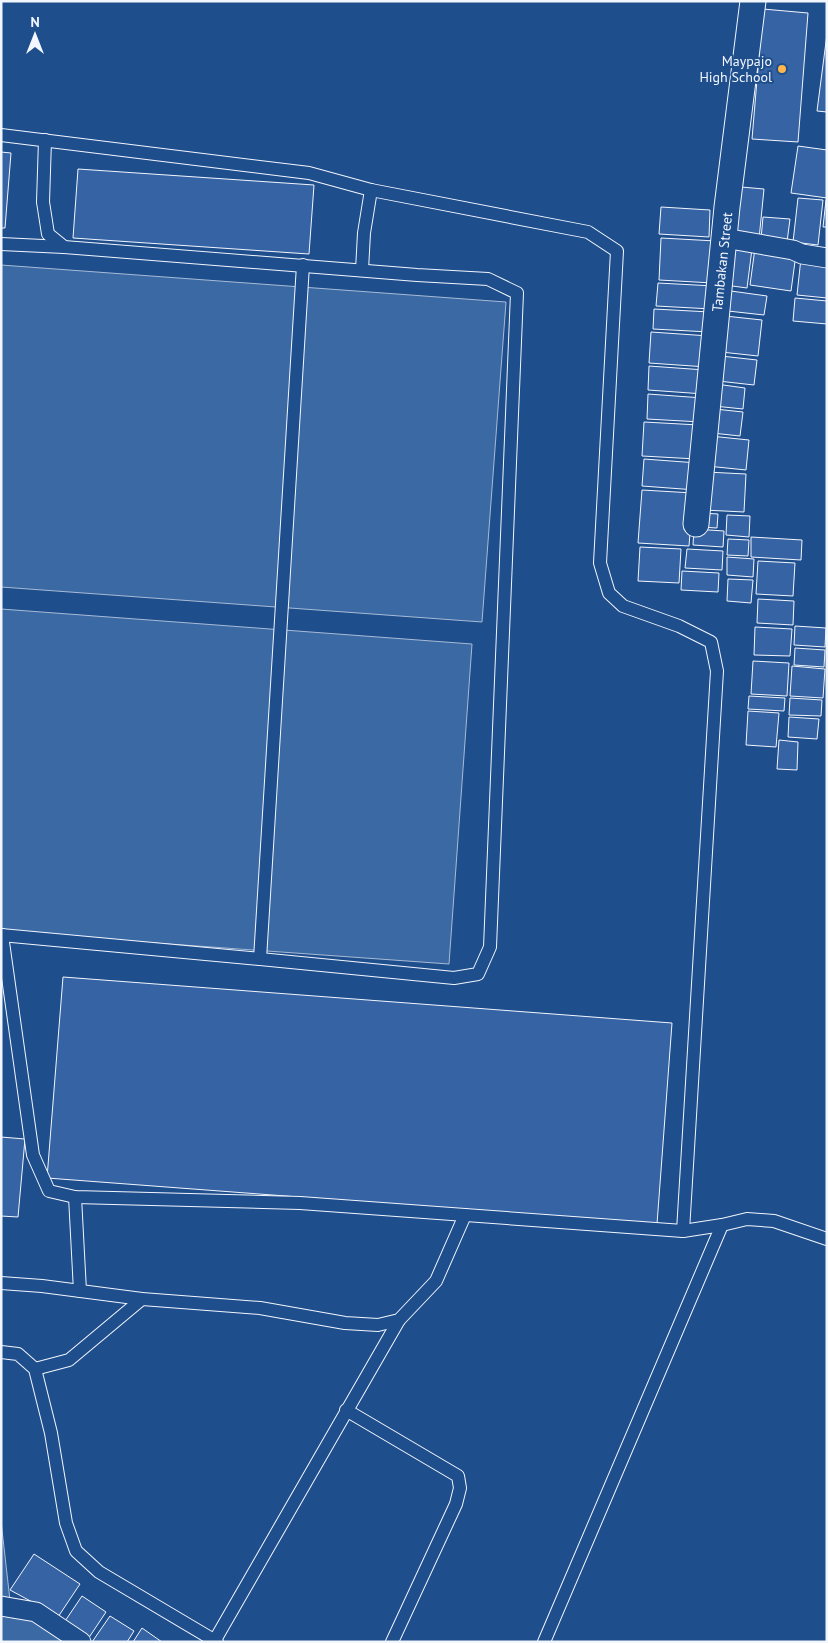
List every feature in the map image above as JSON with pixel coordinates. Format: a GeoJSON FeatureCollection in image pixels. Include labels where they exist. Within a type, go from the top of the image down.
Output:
{"type":"FeatureCollection","features":[{"type":"Feature","properties":{"kind":"street"},"geometry":{"type":"LineString","coordinates":[[747,1],[753,2]]}},
{"type":"Feature","properties":{"kind":"street","name":"Tambakan Street"},"geometry":{"type":"LineString","coordinates":[[696,524],[724,238],[753,2]]}},
{"type":"Feature","properties":{"kind":"street"},"geometry":{"type":"LineString","coordinates":[[724,238],[827,258]]}},
{"type":"Feature","properties":{"kind":"street"},"geometry":{"type":"LineString","coordinates":[[1,1606],[36,1612],[81,1642]]}},
{"type":"Feature","properties":{"kind":"lane"},"geometry":{"type":"LineString","coordinates":[[1,135],[309,173],[371,190],[588,232],[617,251],[600,563],[609,593],[623,606],[679,626],[711,642],[717,671],[683,1230]]}},
{"type":"Feature","properties":{"kind":"lane"},"geometry":{"type":"LineString","coordinates":[[45,140],[44,202],[48,234],[64,247]]}},
{"type":"Feature","properties":{"kind":"lane"},"geometry":{"type":"LineString","coordinates":[[362,270],[364,233],[371,190]]}},
{"type":"Feature","properties":{"kind":"lane"},"geometry":{"type":"LineString","coordinates":[[1,244],[64,247],[488,279],[517,293],[490,947],[478,974],[454,978],[2,935],[33,1155],[49,1191],[76,1197],[300,1203],[683,1230],[722,1225],[747,1219],[774,1221],[827,1239]]}},
{"type":"Feature","properties":{"kind":"lane"},"geometry":{"type":"LineString","coordinates":[[260,959],[304,265]]}},
{"type":"Feature","properties":{"kind":"lane"},"geometry":{"type":"LineString","coordinates":[[76,1197],[80,1291]]}},
{"type":"Feature","properties":{"kind":"lane"},"geometry":{"type":"LineString","coordinates":[[1,1352],[18,1354],[35,1369],[51,1433],[66,1523],[76,1551],[99,1572],[216,1641],[399,1320],[436,1280],[465,1215]]}},
{"type":"Feature","properties":{"kind":"lane"},"geometry":{"type":"LineString","coordinates":[[544,1642],[722,1225]]}},
{"type":"Feature","properties":{"kind":"lane"},"geometry":{"type":"LineString","coordinates":[[1,1283],[142,1299],[260,1308],[345,1323],[378,1325],[399,1320]]}},
{"type":"Feature","properties":{"kind":"lane"},"geometry":{"type":"LineString","coordinates":[[35,1369],[69,1360],[142,1299]]}},
{"type":"Feature","properties":{"kind":"lane"},"geometry":{"type":"LineString","coordinates":[[346,1410],[458,1476],[460,1488],[456,1504],[392,1642]]}},
{"type":"Feature","properties":{"kind":"water"},"geometry":{"type":"Polygon","coordinates":[[[1,265],[506,302],[482,622],[1,587],[1,265]]]}},
{"type":"Feature","properties":{"kind":"water"},"geometry":{"type":"Polygon","coordinates":[[[1,609],[472,644],[449,964],[1,932],[1,609]]]}},
{"type":"Feature","properties":{"kind":"water"},"geometry":{"type":"Polygon","coordinates":[[[1,1521],[12,1618],[36,1617],[72,1642],[1,1642],[1,1521]]]}},
{"type":"Feature","properties":{"kind":"building"},"geometry":{"type":"Polygon","coordinates":[[[763,9],[808,13],[798,142],[752,139],[763,9]]]}},
{"type":"Feature","properties":{"kind":"building"},"geometry":{"type":"Polygon","coordinates":[[[827,34],[827,112],[817,111],[827,34]]]}},
{"type":"Feature","properties":{"kind":"building"},"geometry":{"type":"Polygon","coordinates":[[[798,146],[827,150],[827,198],[791,193],[798,146]]]}},
{"type":"Feature","properties":{"kind":"building"},"geometry":{"type":"Polygon","coordinates":[[[1,152],[11,153],[5,228],[1,228],[1,152]]]}},
{"type":"Feature","properties":{"kind":"building"},"geometry":{"type":"Polygon","coordinates":[[[78,169],[314,185],[309,254],[73,238],[78,169]]]}},
{"type":"Feature","properties":{"kind":"building"},"geometry":{"type":"Polygon","coordinates":[[[741,187],[764,189],[759,239],[736,236],[741,187]]]}},
{"type":"Feature","properties":{"kind":"building"},"geometry":{"type":"Polygon","coordinates":[[[798,198],[823,200],[818,245],[793,242],[798,198]]]}},
{"type":"Feature","properties":{"kind":"building"},"geometry":{"type":"Polygon","coordinates":[[[826,200],[827,227],[823,227],[826,200]]]}},
{"type":"Feature","properties":{"kind":"building"},"geometry":{"type":"Polygon","coordinates":[[[661,207],[710,210],[709,237],[659,234],[661,207]]]}},
{"type":"Feature","properties":{"kind":"building"},"geometry":{"type":"Polygon","coordinates":[[[763,217],[790,219],[787,242],[761,239],[763,217]]]}},
{"type":"Feature","properties":{"kind":"building"},"geometry":{"type":"Polygon","coordinates":[[[661,238],[716,241],[713,283],[659,280],[661,238]]]}},
{"type":"Feature","properties":{"kind":"building"},"geometry":{"type":"Polygon","coordinates":[[[730,246],[752,249],[747,288],[725,285],[730,246]]]}},
{"type":"Feature","properties":{"kind":"building"},"geometry":{"type":"Polygon","coordinates":[[[755,248],[796,254],[791,291],[750,285],[755,248]]]}},
{"type":"Feature","properties":{"kind":"building"},"geometry":{"type":"Polygon","coordinates":[[[801,258],[827,261],[827,298],[797,295],[801,258]]]}},
{"type":"Feature","properties":{"kind":"building"},"geometry":{"type":"Polygon","coordinates":[[[658,283],[714,286],[712,309],[656,306],[658,283]]]}},
{"type":"Feature","properties":{"kind":"building"},"geometry":{"type":"Polygon","coordinates":[[[731,291],[767,296],[764,315],[728,311],[731,291]]]}},
{"type":"Feature","properties":{"kind":"building"},"geometry":{"type":"Polygon","coordinates":[[[795,298],[827,301],[827,324],[793,321],[795,298]]]}},
{"type":"Feature","properties":{"kind":"building"},"geometry":{"type":"Polygon","coordinates":[[[654,309],[710,312],[709,332],[653,329],[654,309]]]}},
{"type":"Feature","properties":{"kind":"building"},"geometry":{"type":"Polygon","coordinates":[[[725,316],[762,320],[758,356],[721,352],[725,316]]]}},
{"type":"Feature","properties":{"kind":"building"},"geometry":{"type":"Polygon","coordinates":[[[651,332],[709,336],[707,367],[649,363],[651,332]]]}},
{"type":"Feature","properties":{"kind":"building"},"geometry":{"type":"Polygon","coordinates":[[[721,356],[757,360],[754,385],[718,381],[721,356]]]}},
{"type":"Feature","properties":{"kind":"building"},"geometry":{"type":"Polygon","coordinates":[[[649,366],[705,370],[704,394],[648,390],[649,366]]]}},
{"type":"Feature","properties":{"kind":"building"},"geometry":{"type":"Polygon","coordinates":[[[716,384],[745,388],[743,409],[714,406],[716,384]]]}},
{"type":"Feature","properties":{"kind":"building"},"geometry":{"type":"Polygon","coordinates":[[[648,394],[703,398],[701,422],[647,419],[648,394]]]}},
{"type":"Feature","properties":{"kind":"building"},"geometry":{"type":"Polygon","coordinates":[[[715,409],[743,412],[740,436],[712,433],[715,409]]]}},
{"type":"Feature","properties":{"kind":"building"},"geometry":{"type":"Polygon","coordinates":[[[644,422],[699,425],[697,459],[642,456],[644,422]]]}},
{"type":"Feature","properties":{"kind":"building"},"geometry":{"type":"Polygon","coordinates":[[[710,436],[749,440],[746,470],[707,466],[710,436]]]}},
{"type":"Feature","properties":{"kind":"building"},"geometry":{"type":"Polygon","coordinates":[[[644,459],[698,463],[696,490],[642,486],[644,459]]]}},
{"type":"Feature","properties":{"kind":"building"},"geometry":{"type":"Polygon","coordinates":[[[706,472],[746,474],[744,512],[704,510],[706,472]]]}},
{"type":"Feature","properties":{"kind":"building"},"geometry":{"type":"Polygon","coordinates":[[[642,490],[693,493],[689,546],[638,543],[642,490]]]}},
{"type":"Feature","properties":{"kind":"building"},"geometry":{"type":"Polygon","coordinates":[[[701,513],[718,514],[717,528],[700,527],[701,513]]]}},
{"type":"Feature","properties":{"kind":"building"},"geometry":{"type":"Polygon","coordinates":[[[727,515],[750,516],[749,537],[726,535],[727,515]]]}},
{"type":"Feature","properties":{"kind":"building"},"geometry":{"type":"Polygon","coordinates":[[[694,529],[724,531],[723,547],[693,545],[694,529]]]}},
{"type":"Feature","properties":{"kind":"building"},"geometry":{"type":"Polygon","coordinates":[[[751,537],[802,540],[801,560],[751,557],[751,537]]]}},
{"type":"Feature","properties":{"kind":"building"},"geometry":{"type":"Polygon","coordinates":[[[728,539],[749,540],[748,556],[727,555],[728,539]]]}},
{"type":"Feature","properties":{"kind":"building"},"geometry":{"type":"Polygon","coordinates":[[[640,547],[681,549],[679,583],[638,581],[640,547]]]}},
{"type":"Feature","properties":{"kind":"building"},"geometry":{"type":"Polygon","coordinates":[[[687,549],[723,551],[722,570],[685,568],[687,549]]]}},
{"type":"Feature","properties":{"kind":"building"},"geometry":{"type":"Polygon","coordinates":[[[727,557],[754,559],[753,577],[727,575],[727,557]]]}},
{"type":"Feature","properties":{"kind":"building"},"geometry":{"type":"Polygon","coordinates":[[[758,561],[795,563],[793,596],[756,594],[758,561]]]}},
{"type":"Feature","properties":{"kind":"building"},"geometry":{"type":"Polygon","coordinates":[[[682,571],[719,573],[718,592],[681,590],[682,571]]]}},
{"type":"Feature","properties":{"kind":"building"},"geometry":{"type":"Polygon","coordinates":[[[728,579],[753,580],[751,603],[727,601],[728,579]]]}},
{"type":"Feature","properties":{"kind":"building"},"geometry":{"type":"Polygon","coordinates":[[[758,599],[794,601],[793,625],[757,623],[758,599]]]}},
{"type":"Feature","properties":{"kind":"building"},"geometry":{"type":"Polygon","coordinates":[[[795,626],[826,628],[825,647],[794,645],[795,626]]]}},
{"type":"Feature","properties":{"kind":"building"},"geometry":{"type":"Polygon","coordinates":[[[755,627],[792,629],[790,656],[754,655],[755,627]]]}},
{"type":"Feature","properties":{"kind":"building"},"geometry":{"type":"Polygon","coordinates":[[[795,648],[825,650],[824,667],[794,665],[795,648]]]}},
{"type":"Feature","properties":{"kind":"building"},"geometry":{"type":"Polygon","coordinates":[[[753,661],[789,663],[787,696],[751,694],[753,661]]]}},
{"type":"Feature","properties":{"kind":"building"},"geometry":{"type":"Polygon","coordinates":[[[792,666],[825,669],[823,698],[790,696],[792,666]]]}},
{"type":"Feature","properties":{"kind":"building"},"geometry":{"type":"Polygon","coordinates":[[[749,696],[785,698],[784,711],[748,709],[749,696]]]}},
{"type":"Feature","properties":{"kind":"building"},"geometry":{"type":"Polygon","coordinates":[[[790,698],[822,700],[821,716],[789,715],[790,698]]]}},
{"type":"Feature","properties":{"kind":"building"},"geometry":{"type":"Polygon","coordinates":[[[748,711],[779,713],[776,747],[746,745],[748,711]]]}},
{"type":"Feature","properties":{"kind":"building"},"geometry":{"type":"Polygon","coordinates":[[[789,717],[819,719],[817,739],[788,737],[789,717]]]}},
{"type":"Feature","properties":{"kind":"building"},"geometry":{"type":"Polygon","coordinates":[[[779,740],[798,742],[797,770],[777,769],[779,740]]]}},
{"type":"Feature","properties":{"kind":"building"},"geometry":{"type":"Polygon","coordinates":[[[63,977],[672,1023],[657,1224],[47,1178],[63,977]]]}},
{"type":"Feature","properties":{"kind":"building"},"geometry":{"type":"Polygon","coordinates":[[[1,1137],[25,1139],[18,1217],[1,1216],[1,1137]]]}},
{"type":"Feature","properties":{"kind":"building"},"geometry":{"type":"Polygon","coordinates":[[[34,1554],[80,1584],[56,1620],[36,1604],[10,1590],[34,1554]]]}},
{"type":"Feature","properties":{"kind":"building"},"geometry":{"type":"Polygon","coordinates":[[[82,1596],[106,1612],[86,1642],[61,1627],[82,1596]]]}},
{"type":"Feature","properties":{"kind":"building"},"geometry":{"type":"Polygon","coordinates":[[[110,1616],[134,1631],[127,1642],[92,1642],[110,1616]]]}},
{"type":"Feature","properties":{"kind":"building"},"geometry":{"type":"Polygon","coordinates":[[[142,1628],[162,1642],[133,1642],[142,1628]]]}},
{"type":"Feature","properties":{"kind":"place","name":"Maypajo High School"},"geometry":{"type":"Point","coordinates":[782,69]}}]}
